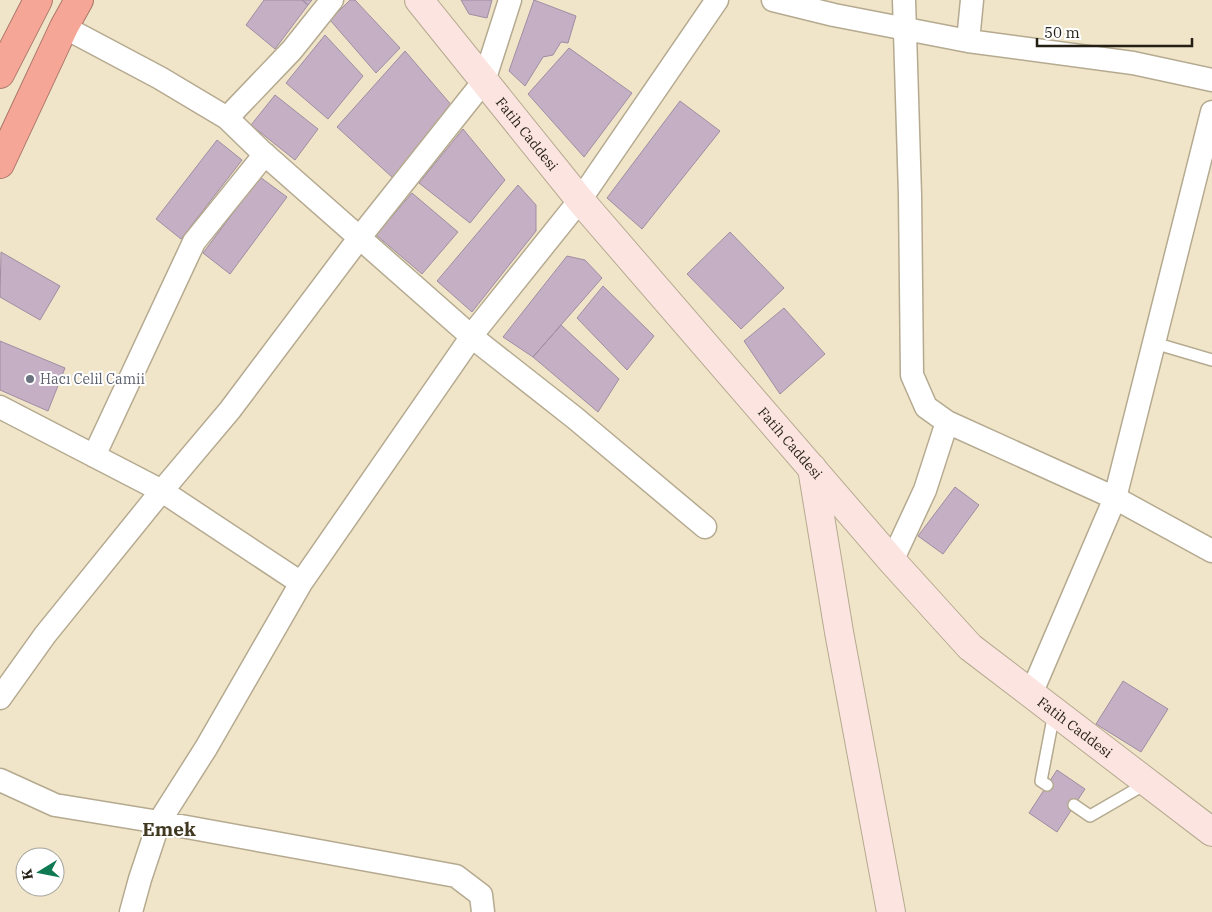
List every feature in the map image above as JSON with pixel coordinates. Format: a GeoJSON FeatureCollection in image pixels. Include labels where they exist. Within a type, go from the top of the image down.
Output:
{"type":"FeatureCollection","features":[{"type":"Feature","properties":{"kind":"highway"},"geometry":{"type":"LineString","coordinates":[[0,74],[38,0]]}},
{"type":"Feature","properties":{"kind":"highway"},"geometry":{"type":"LineString","coordinates":[[0,164],[64,27],[79,0]]}},
{"type":"Feature","properties":{"kind":"street"},"geometry":{"type":"LineString","coordinates":[[227,118],[292,50],[332,0]]}},
{"type":"Feature","properties":{"kind":"street","name":"Fatih Caddesi"},"geometry":{"type":"LineString","coordinates":[[419,0],[580,200],[892,561],[970,647],[1212,832]]}},
{"type":"Feature","properties":{"kind":"street"},"geometry":{"type":"LineString","coordinates":[[0,698],[45,635],[230,410],[360,237],[484,81],[510,0]]}},
{"type":"Feature","properties":{"kind":"street"},"geometry":{"type":"LineString","coordinates":[[131,912],[159,822],[206,748],[301,583],[472,337],[580,200],[718,0]]}},
{"type":"Feature","properties":{"kind":"street"},"geometry":{"type":"LineString","coordinates":[[773,0],[834,15],[905,29],[968,40],[1133,63],[1212,80]]}},
{"type":"Feature","properties":{"kind":"street"},"geometry":{"type":"LineString","coordinates":[[904,0],[910,195],[912,375],[926,407],[947,422],[1115,498],[1212,551]]}},
{"type":"Feature","properties":{"kind":"street"},"geometry":{"type":"LineString","coordinates":[[968,40],[972,0]]}},
{"type":"Feature","properties":{"kind":"street"},"geometry":{"type":"LineString","coordinates":[[64,27],[160,78],[227,118],[265,154],[472,337],[576,418],[705,527]]}},
{"type":"Feature","properties":{"kind":"street"},"geometry":{"type":"LineString","coordinates":[[1032,694],[1115,498],[1212,112]]}},
{"type":"Feature","properties":{"kind":"street"},"geometry":{"type":"LineString","coordinates":[[94,456],[194,242],[265,154]]}},
{"type":"Feature","properties":{"kind":"street"},"geometry":{"type":"LineString","coordinates":[[0,407],[162,491],[301,583]]}},
{"type":"Feature","properties":{"kind":"street"},"geometry":{"type":"LineString","coordinates":[[892,561],[925,490],[947,422]]}},
{"type":"Feature","properties":{"kind":"street"},"geometry":{"type":"LineString","coordinates":[[812,468],[839,632],[891,912]]}},
{"type":"Feature","properties":{"kind":"street"},"geometry":{"type":"LineString","coordinates":[[0,780],[55,806],[159,822],[456,876],[480,895],[482,912]]}},
{"type":"Feature","properties":{"kind":"lane"},"geometry":{"type":"LineString","coordinates":[[1154,343],[1212,360]]}},
{"type":"Feature","properties":{"kind":"lane"},"geometry":{"type":"LineString","coordinates":[[1047,785],[1041,781],[1054,711]]}},
{"type":"Feature","properties":{"kind":"lane"},"geometry":{"type":"LineString","coordinates":[[1074,805],[1090,816],[1147,782]]}},
{"type":"Feature","properties":{"kind":"building"},"geometry":{"type":"Polygon","coordinates":[[[264,0],[302,0],[308,5],[275,49],[246,25],[264,0]]]}},
{"type":"Feature","properties":{"kind":"building"},"geometry":{"type":"Polygon","coordinates":[[[302,0],[312,0],[308,5],[302,0]]]}},
{"type":"Feature","properties":{"kind":"building"},"geometry":{"type":"Polygon","coordinates":[[[350,0],[355,0],[400,48],[376,73],[330,20],[350,0]]]}},
{"type":"Feature","properties":{"kind":"building"},"geometry":{"type":"Polygon","coordinates":[[[461,0],[492,0],[487,18],[469,14],[461,0]]]}},
{"type":"Feature","properties":{"kind":"building"},"geometry":{"type":"Polygon","coordinates":[[[534,0],[576,16],[568,43],[561,42],[553,55],[543,57],[525,86],[509,71],[534,0]]]}},
{"type":"Feature","properties":{"kind":"building"},"geometry":{"type":"Polygon","coordinates":[[[325,35],[363,76],[328,119],[286,83],[325,35]]]}},
{"type":"Feature","properties":{"kind":"building"},"geometry":{"type":"Polygon","coordinates":[[[569,48],[632,93],[584,157],[528,94],[569,48]]]}},
{"type":"Feature","properties":{"kind":"building"},"geometry":{"type":"Polygon","coordinates":[[[405,51],[453,107],[393,178],[337,127],[405,51]]]}},
{"type":"Feature","properties":{"kind":"building"},"geometry":{"type":"Polygon","coordinates":[[[275,95],[318,129],[295,160],[251,125],[275,95]]]}},
{"type":"Feature","properties":{"kind":"building"},"geometry":{"type":"Polygon","coordinates":[[[680,101],[720,131],[642,229],[607,198],[680,101]]]}},
{"type":"Feature","properties":{"kind":"building"},"geometry":{"type":"Polygon","coordinates":[[[463,129],[505,180],[470,223],[419,183],[463,129]]]}},
{"type":"Feature","properties":{"kind":"building"},"geometry":{"type":"Polygon","coordinates":[[[217,140],[242,160],[181,239],[156,219],[217,140]]]}},
{"type":"Feature","properties":{"kind":"building"},"geometry":{"type":"Polygon","coordinates":[[[260,177],[287,197],[230,274],[203,253],[260,177]]]}},
{"type":"Feature","properties":{"kind":"building"},"geometry":{"type":"Polygon","coordinates":[[[518,185],[536,205],[536,231],[472,312],[437,281],[518,185]]]}},
{"type":"Feature","properties":{"kind":"building"},"geometry":{"type":"Polygon","coordinates":[[[412,193],[458,232],[422,274],[376,235],[412,193]]]}},
{"type":"Feature","properties":{"kind":"building"},"geometry":{"type":"Polygon","coordinates":[[[730,232],[784,288],[741,329],[687,274],[730,232]]]}},
{"type":"Feature","properties":{"kind":"building"},"geometry":{"type":"Polygon","coordinates":[[[1,252],[60,286],[40,320],[0,297],[1,252]]]}},
{"type":"Feature","properties":{"kind":"building"},"geometry":{"type":"Polygon","coordinates":[[[567,256],[585,260],[602,278],[533,357],[503,337],[567,256]]]}},
{"type":"Feature","properties":{"kind":"building"},"geometry":{"type":"Polygon","coordinates":[[[603,286],[654,336],[627,370],[577,318],[603,286]]]}},
{"type":"Feature","properties":{"kind":"building"},"geometry":{"type":"Polygon","coordinates":[[[784,308],[825,354],[780,394],[744,341],[784,308]]]}},
{"type":"Feature","properties":{"kind":"building"},"geometry":{"type":"Polygon","coordinates":[[[561,325],[619,379],[598,412],[533,357],[561,325]]]}},
{"type":"Feature","properties":{"kind":"building","name":"Hacı Celil Camii"},"geometry":{"type":"Polygon","coordinates":[[[0,341],[65,368],[48,411],[0,390],[0,341]]]}},
{"type":"Feature","properties":{"kind":"building"},"geometry":{"type":"Polygon","coordinates":[[[955,487],[979,505],[943,554],[918,536],[955,487]]]}},
{"type":"Feature","properties":{"kind":"building"},"geometry":{"type":"Polygon","coordinates":[[[1123,681],[1168,709],[1141,752],[1096,724],[1123,681]]]}},
{"type":"Feature","properties":{"kind":"building"},"geometry":{"type":"Polygon","coordinates":[[[1057,770],[1085,789],[1057,832],[1029,813],[1057,770]]]}},
{"type":"Feature","properties":{"kind":"place","name":"Hacı Celil Camii"},"geometry":{"type":"Point","coordinates":[30,379]}},
{"type":"Feature","properties":{"kind":"district","name":"Emek"},"geometry":{"type":"Point","coordinates":[169,829]}}]}
